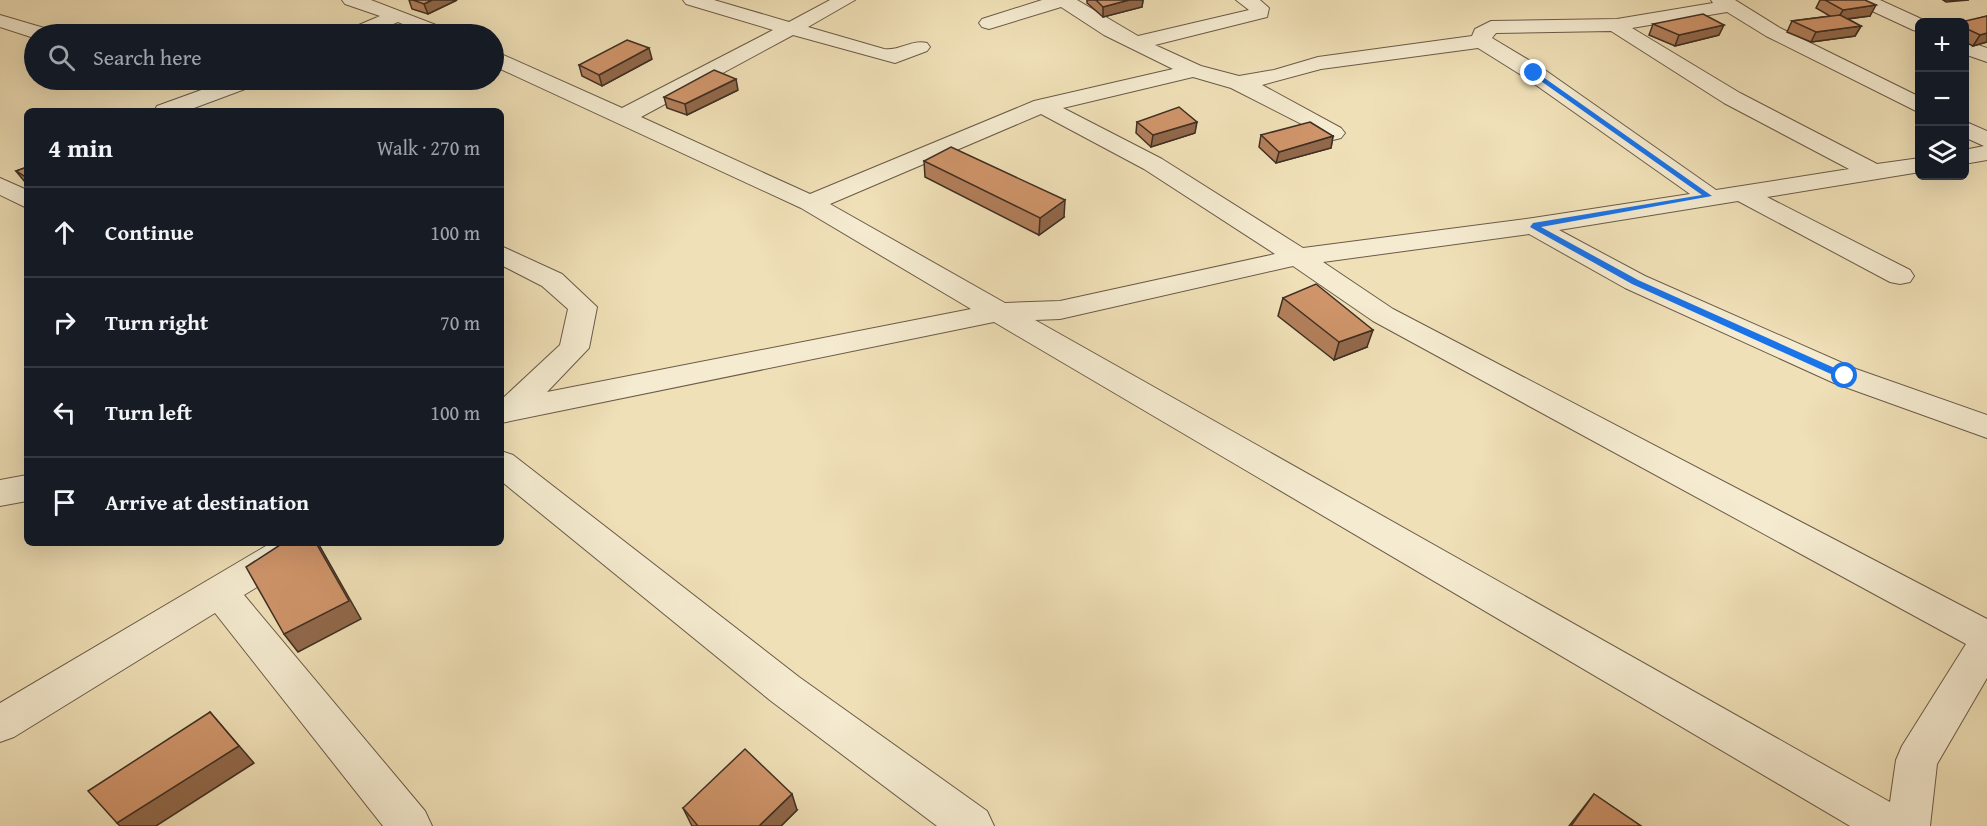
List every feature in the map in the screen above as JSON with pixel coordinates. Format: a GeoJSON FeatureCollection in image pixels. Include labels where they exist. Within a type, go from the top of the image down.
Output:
{"type":"FeatureCollection","features":[{"type":"Feature","properties":{"kind":"street"},"geometry":{"type":"LineString","coordinates":[[352,0],[419,24]]}},
{"type":"Feature","properties":{"kind":"street"},"geometry":{"type":"LineString","coordinates":[[693,0],[789,29],[841,41],[882,55],[895,57],[920,47]]}},
{"type":"Feature","properties":{"kind":"street"},"geometry":{"type":"LineString","coordinates":[[625,116],[845,0]]}},
{"type":"Feature","properties":{"kind":"street"},"geometry":{"type":"LineString","coordinates":[[988,23],[1063,0],[1136,43],[1193,71],[1239,83],[1266,95],[1333,133]]}},
{"type":"Feature","properties":{"kind":"street"},"geometry":{"type":"LineString","coordinates":[[1136,43],[1260,14],[1259,8],[1246,0]]}},
{"type":"Feature","properties":{"kind":"street"},"geometry":{"type":"LineString","coordinates":[[1631,0],[1662,16]]}},
{"type":"Feature","properties":{"kind":"street"},"geometry":{"type":"LineString","coordinates":[[1864,0],[1915,24]]}},
{"type":"Feature","properties":{"kind":"street"},"geometry":{"type":"LineString","coordinates":[[1482,41],[1482,33],[1491,27],[1617,25],[1725,3],[1773,32],[1915,103]]}},
{"type":"Feature","properties":{"kind":"street"},"geometry":{"type":"LineString","coordinates":[[377,24],[398,15]]}},
{"type":"Feature","properties":{"kind":"street"},"geometry":{"type":"LineString","coordinates":[[0,21],[24,29]]}},
{"type":"Feature","properties":{"kind":"street"},"geometry":{"type":"LineString","coordinates":[[1617,25],[1622,31],[1732,98],[1875,173]]}},
{"type":"Feature","properties":{"kind":"street"},"geometry":{"type":"LineString","coordinates":[[0,45],[24,37]]}},
{"type":"Feature","properties":{"kind":"street"},"geometry":{"type":"LineString","coordinates":[[1239,83],[1278,76],[1318,63],[1482,41],[1534,73],[1708,196]]}},
{"type":"Feature","properties":{"kind":"street"},"geometry":{"type":"LineString","coordinates":[[1969,48],[1987,56]]}},
{"type":"Feature","properties":{"kind":"street"},"geometry":{"type":"LineString","coordinates":[[504,62],[810,203],[1892,826]]}},
{"type":"Feature","properties":{"kind":"street"},"geometry":{"type":"LineString","coordinates":[[810,203],[1041,106],[1193,71]]}},
{"type":"Feature","properties":{"kind":"street"},"geometry":{"type":"LineString","coordinates":[[172,108],[219,90]]}},
{"type":"Feature","properties":{"kind":"street"},"geometry":{"type":"LineString","coordinates":[[201,96],[223,108]]}},
{"type":"Feature","properties":{"kind":"street"},"geometry":{"type":"LineString","coordinates":[[1041,106],[1153,164],[1299,257],[1383,315],[1987,637]]}},
{"type":"Feature","properties":{"kind":"street"},"geometry":{"type":"LineString","coordinates":[[1969,130],[1987,140]]}},
{"type":"Feature","properties":{"kind":"street"},"geometry":{"type":"LineString","coordinates":[[1969,156],[1987,153]]}},
{"type":"Feature","properties":{"kind":"street"},"geometry":{"type":"LineString","coordinates":[[504,413],[999,312],[1060,310],[1299,257],[1533,226],[1708,196],[1915,166]]}},
{"type":"Feature","properties":{"kind":"street"},"geometry":{"type":"LineString","coordinates":[[6,178],[24,197]]}},
{"type":"Feature","properties":{"kind":"street"},"geometry":{"type":"LineString","coordinates":[[1739,192],[1900,276]]}},
{"type":"Feature","properties":{"kind":"street"},"geometry":{"type":"LineString","coordinates":[[1533,226],[1635,282],[1835,372],[1987,427]]}},
{"type":"Feature","properties":{"kind":"street"},"geometry":{"type":"LineString","coordinates":[[504,256],[552,280],[583,307],[574,348],[504,413]]}},
{"type":"Feature","properties":{"kind":"street"},"geometry":{"type":"LineString","coordinates":[[504,465],[785,688],[972,826]]}},
{"type":"Feature","properties":{"kind":"street"},"geometry":{"type":"LineString","coordinates":[[0,493],[24,489]]}},
{"type":"Feature","properties":{"kind":"street"},"geometry":{"type":"LineString","coordinates":[[0,724],[295,546]]}},
{"type":"Feature","properties":{"kind":"street"},"geometry":{"type":"LineString","coordinates":[[220,592],[410,826]]}},
{"type":"Feature","properties":{"kind":"street"},"geometry":{"type":"LineString","coordinates":[[1908,826],[1917,760],[1987,643]]}},
{"type":"Feature","properties":{"kind":"building"},"geometry":{"type":"Polygon","coordinates":[[[413,0],[432,0],[424,4],[413,0]]]}},
{"type":"Feature","properties":{"kind":"building"},"geometry":{"type":"Polygon","coordinates":[[[1096,0],[1129,0],[1103,7],[1096,0]]]}},
{"type":"Feature","properties":{"kind":"building"},"geometry":{"type":"Polygon","coordinates":[[[1825,0],[1865,0],[1876,5],[1843,10],[1825,0]]]}},
{"type":"Feature","properties":{"kind":"building"},"geometry":{"type":"Polygon","coordinates":[[[1703,14],[1724,25],[1679,35],[1653,24],[1703,14]]]}},
{"type":"Feature","properties":{"kind":"building"},"geometry":{"type":"Polygon","coordinates":[[[1840,15],[1861,26],[1816,32],[1792,21],[1840,15]]]}},
{"type":"Feature","properties":{"kind":"building"},"geometry":{"type":"Polygon","coordinates":[[[1987,16],[1987,33],[1980,35],[1969,30],[1969,20],[1987,16]]]}},
{"type":"Feature","properties":{"kind":"building"},"geometry":{"type":"Polygon","coordinates":[[[627,40],[649,48],[599,75],[579,65],[627,40]]]}},
{"type":"Feature","properties":{"kind":"building"},"geometry":{"type":"Polygon","coordinates":[[[714,70],[736,79],[685,104],[664,97],[714,70]]]}},
{"type":"Feature","properties":{"kind":"building"},"geometry":{"type":"Polygon","coordinates":[[[1179,107],[1197,122],[1153,135],[1137,122],[1179,107]]]}},
{"type":"Feature","properties":{"kind":"building"},"geometry":{"type":"Polygon","coordinates":[[[1310,122],[1333,136],[1279,152],[1261,135],[1310,122]]]}},
{"type":"Feature","properties":{"kind":"building"},"geometry":{"type":"Polygon","coordinates":[[[951,147],[1065,200],[1040,218],[924,161],[951,147]]]}},
{"type":"Feature","properties":{"kind":"building"},"geometry":{"type":"Polygon","coordinates":[[[24,168],[24,176],[16,171],[24,168]]]}},
{"type":"Feature","properties":{"kind":"building"},"geometry":{"type":"Polygon","coordinates":[[[1316,284],[1373,330],[1339,342],[1283,298],[1316,284]]]}},
{"type":"Feature","properties":{"kind":"building"},"geometry":{"type":"Polygon","coordinates":[[[278,546],[318,546],[349,601],[284,634],[246,567],[278,546]]]}},
{"type":"Feature","properties":{"kind":"building"},"geometry":{"type":"Polygon","coordinates":[[[210,712],[239,746],[117,823],[88,791],[210,712]]]}},
{"type":"Feature","properties":{"kind":"building"},"geometry":{"type":"Polygon","coordinates":[[[745,749],[792,794],[759,826],[698,826],[683,808],[745,749]]]}},
{"type":"Feature","properties":{"kind":"building"},"geometry":{"type":"Polygon","coordinates":[[[1594,794],[1641,826],[1571,826],[1594,794]]]}},
{"type":"Feature","properties":{"kind":"route"},"geometry":{"type":"LineString","coordinates":[[1534,73],[1708,196],[1533,226],[1635,282],[1845,376]]}}]}
